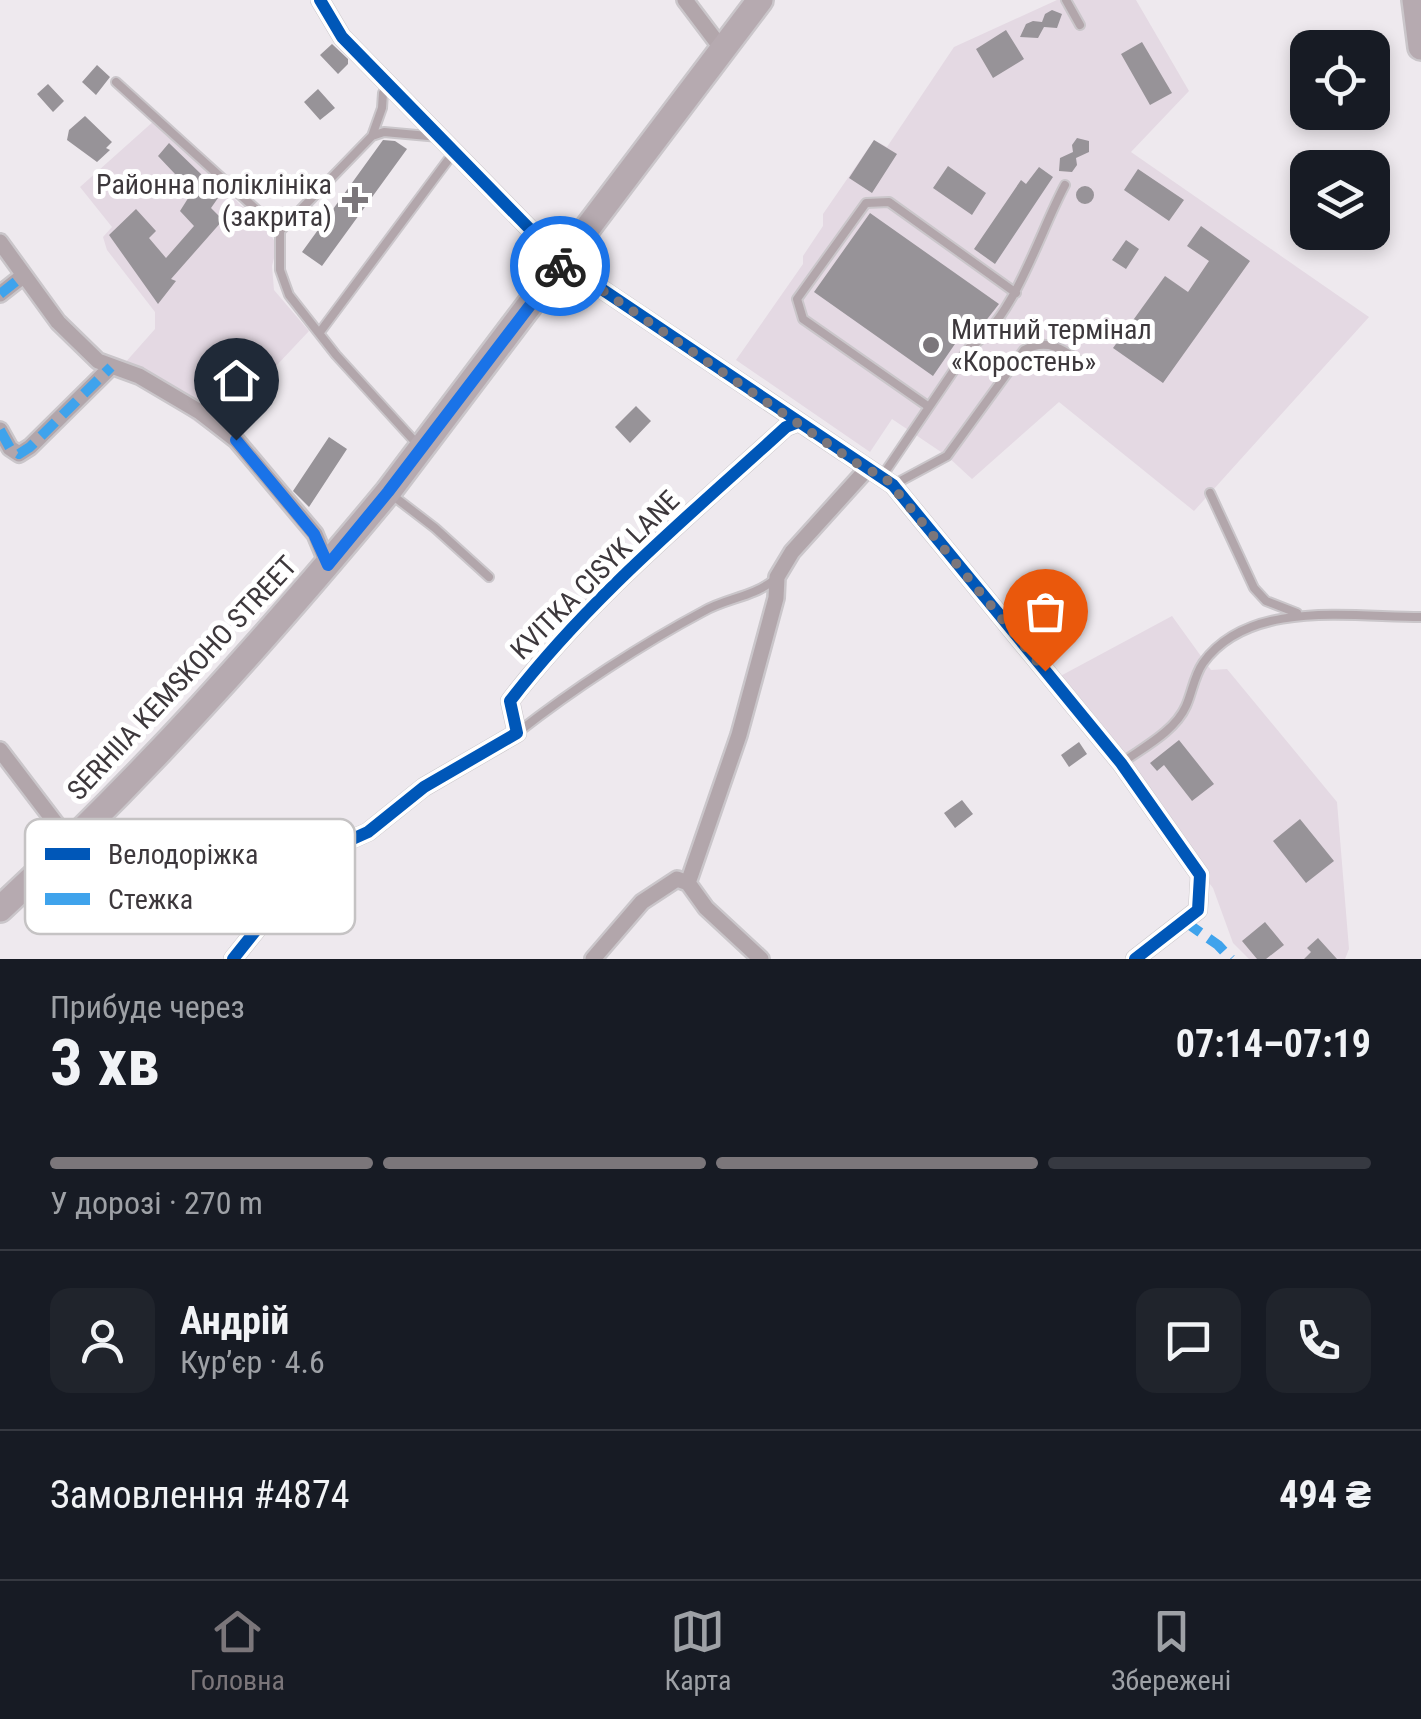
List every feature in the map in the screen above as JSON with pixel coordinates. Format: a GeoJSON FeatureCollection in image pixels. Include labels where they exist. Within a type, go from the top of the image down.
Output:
{"type":"FeatureCollection","features":[{"type":"Feature","properties":{"kind":"highway","name":"SERHIIA KEMSKOHO STREET"},"geometry":{"type":"LineString","coordinates":[[93,819],[214,695],[388,492],[760,0]]}},
{"type":"Feature","properties":{"kind":"highway"},"geometry":{"type":"LineString","coordinates":[[1415,0],[1421,47]]}},
{"type":"Feature","properties":{"kind":"highway","name":"SERHIIA KEMSKOHO STREET"},"geometry":{"type":"LineString","coordinates":[[0,909],[25,885]]}},
{"type":"Feature","properties":{"kind":"street"},"geometry":{"type":"LineString","coordinates":[[320,0],[342,37],[562,263],[881,477],[1121,764],[1200,876],[1198,910],[1135,959]]}},
{"type":"Feature","properties":{"kind":"street"},"geometry":{"type":"LineString","coordinates":[[685,0],[722,50]]}},
{"type":"Feature","properties":{"kind":"street"},"geometry":{"type":"LineString","coordinates":[[0,242],[58,322],[98,361],[140,376],[200,412],[236,440],[314,534],[328,565]]}},
{"type":"Feature","properties":{"kind":"street"},"geometry":{"type":"LineString","coordinates":[[0,294],[23,276]]}},
{"type":"Feature","properties":{"kind":"street"},"geometry":{"type":"LineString","coordinates":[[0,430],[18,454],[30,447],[111,366]]}},
{"type":"Feature","properties":{"kind":"street","name":"KVITKA CISYK LANE"},"geometry":{"type":"LineString","coordinates":[[517,732],[510,701],[532,672],[645,555],[786,427],[796,423]]}},
{"type":"Feature","properties":{"kind":"street"},"geometry":{"type":"LineString","coordinates":[[688,883],[740,734],[776,598],[777,577],[792,552],[881,477]]}},
{"type":"Feature","properties":{"kind":"street"},"geometry":{"type":"LineString","coordinates":[[355,838],[368,832],[424,787],[517,732]]}},
{"type":"Feature","properties":{"kind":"street"},"geometry":{"type":"LineString","coordinates":[[0,750],[52,819]]}},
{"type":"Feature","properties":{"kind":"street"},"geometry":{"type":"LineString","coordinates":[[593,959],[642,902],[677,879],[688,883],[706,908],[762,959]]}},
{"type":"Feature","properties":{"kind":"street"},"geometry":{"type":"LineString","coordinates":[[233,959],[253,934]]}},
{"type":"Feature","properties":{"kind":"lane"},"geometry":{"type":"LineString","coordinates":[[1066,0],[1080,24]]}},
{"type":"Feature","properties":{"kind":"lane"},"geometry":{"type":"LineString","coordinates":[[116,82],[280,231]]}},
{"type":"Feature","properties":{"kind":"lane"},"geometry":{"type":"LineString","coordinates":[[389,86],[383,92],[372,136],[280,231],[280,270],[289,295],[422,448]]}},
{"type":"Feature","properties":{"kind":"lane"},"geometry":{"type":"LineString","coordinates":[[372,136],[384,132],[440,137]]}},
{"type":"Feature","properties":{"kind":"lane"},"geometry":{"type":"LineString","coordinates":[[320,332],[454,152]]}},
{"type":"Feature","properties":{"kind":"lane"},"geometry":{"type":"LineString","coordinates":[[881,477],[969,348],[986,337],[1016,292],[1066,185]]}},
{"type":"Feature","properties":{"kind":"lane"},"geometry":{"type":"LineString","coordinates":[[929,406],[803,319],[797,298],[866,203],[890,202],[1016,292]]}},
{"type":"Feature","properties":{"kind":"lane"},"geometry":{"type":"LineString","coordinates":[[881,477],[947,456],[1024,350],[1037,343],[1052,343],[1090,368]]}},
{"type":"Feature","properties":{"kind":"lane"},"geometry":{"type":"LineString","coordinates":[[388,492],[436,528],[489,577]]}},
{"type":"Feature","properties":{"kind":"lane"},"geometry":{"type":"LineString","coordinates":[[1210,493],[1254,588],[1281,609],[1316,617]]}},
{"type":"Feature","properties":{"kind":"lane"},"geometry":{"type":"LineString","coordinates":[[517,732],[556,702],[707,609],[761,590],[777,577]]}},
{"type":"Feature","properties":{"kind":"lane"},"geometry":{"type":"LineString","coordinates":[[1121,764],[1175,723],[1185,709],[1202,664],[1223,642],[1251,624],[1280,616],[1421,617]]}},
{"type":"Feature","properties":{"kind":"shaded area"},"geometry":{"type":"Polygon","coordinates":[[[1057,0],[1136,0],[1189,91],[1131,152],[1369,317],[1194,511],[1059,402],[972,479],[947,456],[892,419],[870,452],[736,360],[803,264],[803,256],[823,226],[823,214],[874,140],[887,147],[954,47],[1057,0]]]}},
{"type":"Feature","properties":{"kind":"shaded area"},"geometry":{"type":"Polygon","coordinates":[[[155,120],[271,235],[277,246],[272,266],[274,290],[309,331],[261,382],[255,414],[225,443],[161,397],[116,373],[155,329],[155,312],[107,250],[103,237],[112,227],[80,187],[155,120]]]}},
{"type":"Feature","properties":{"kind":"shaded area"},"geometry":{"type":"Polygon","coordinates":[[[1172,616],[1211,670],[1227,669],[1337,802],[1349,949],[1345,959],[1249,959],[1233,943],[1213,888],[1053,680],[1172,616]]]}},
{"type":"Feature","properties":{"kind":"building"},"geometry":{"type":"Polygon","coordinates":[[[1052,10],[1062,14],[1057,28],[1044,27],[1038,38],[1020,37],[1026,24],[1042,22],[1052,10]]]}},
{"type":"Feature","properties":{"kind":"building"},"geometry":{"type":"Polygon","coordinates":[[[1006,30],[1024,59],[993,78],[976,49],[1006,30]]]}},
{"type":"Feature","properties":{"kind":"building"},"geometry":{"type":"Polygon","coordinates":[[[1142,42],[1172,93],[1150,105],[1121,54],[1142,42]]]}},
{"type":"Feature","properties":{"kind":"building"},"geometry":{"type":"Polygon","coordinates":[[[332,44],[348,59],[338,74],[320,55],[332,44]]]}},
{"type":"Feature","properties":{"kind":"building"},"geometry":{"type":"Polygon","coordinates":[[[97,65],[110,77],[96,95],[82,82],[97,65]]]}},
{"type":"Feature","properties":{"kind":"building"},"geometry":{"type":"Polygon","coordinates":[[[48,84],[64,101],[53,112],[37,94],[48,84]]]}},
{"type":"Feature","properties":{"kind":"building"},"geometry":{"type":"Polygon","coordinates":[[[318,89],[335,108],[320,120],[304,102],[318,89]]]}},
{"type":"Feature","properties":{"kind":"building"},"geometry":{"type":"Polygon","coordinates":[[[85,116],[112,142],[106,148],[110,150],[97,162],[67,140],[69,130],[85,116]]]}},
{"type":"Feature","properties":{"kind":"building"},"geometry":{"type":"Polygon","coordinates":[[[1077,138],[1089,141],[1089,152],[1076,158],[1072,172],[1059,171],[1060,158],[1073,152],[1077,138]]]}},
{"type":"Feature","properties":{"kind":"building","name":"Районна поліклініка (закрита)"},"geometry":{"type":"Polygon","coordinates":[[[383,140],[395,141],[407,149],[322,266],[302,252],[383,140]]]}},
{"type":"Feature","properties":{"kind":"building"},"geometry":{"type":"Polygon","coordinates":[[[874,140],[897,154],[872,193],[849,178],[874,140]]]}},
{"type":"Feature","properties":{"kind":"building"},"geometry":{"type":"Polygon","coordinates":[[[169,143],[202,175],[199,179],[218,198],[211,208],[223,220],[171,279],[176,281],[158,304],[109,235],[136,209],[156,231],[149,238],[166,258],[194,226],[180,211],[192,192],[158,156],[169,143]]]}},
{"type":"Feature","properties":{"kind":"building"},"geometry":{"type":"Polygon","coordinates":[[[948,166],[986,193],[972,215],[933,188],[948,166]]]}},
{"type":"Feature","properties":{"kind":"building"},"geometry":{"type":"Polygon","coordinates":[[[1039,167],[1053,177],[995,264],[974,249],[1021,180],[1026,184],[1039,167]]]}},
{"type":"Feature","properties":{"kind":"building"},"geometry":{"type":"Polygon","coordinates":[[[1138,169],[1184,200],[1169,221],[1124,190],[1138,169]]]}},
{"type":"Feature","properties":{"kind":"building"},"geometry":{"type":"Polygon","coordinates":[[[1085,186],[1092,188],[1092,202],[1085,204],[1078,202],[1076,195],[1078,188],[1085,186]]]}},
{"type":"Feature","properties":{"kind":"building"},"geometry":{"type":"Polygon","coordinates":[[[870,213],[999,304],[977,332],[968,325],[933,376],[814,292],[870,213]]]}},
{"type":"Feature","properties":{"kind":"building"},"geometry":{"type":"Polygon","coordinates":[[[1201,226],[1250,261],[1163,383],[1113,348],[1165,276],[1188,292],[1209,261],[1187,246],[1201,226]]]}},
{"type":"Feature","properties":{"kind":"building"},"geometry":{"type":"Polygon","coordinates":[[[1126,240],[1139,249],[1126,269],[1112,260],[1126,240]]]}},
{"type":"Feature","properties":{"kind":"building"},"geometry":{"type":"Polygon","coordinates":[[[636,406],[651,421],[630,443],[615,427],[636,406]]]}},
{"type":"Feature","properties":{"kind":"building"},"geometry":{"type":"Polygon","coordinates":[[[329,437],[347,449],[309,507],[293,491],[329,437]]]}},
{"type":"Feature","properties":{"kind":"building"},"geometry":{"type":"Polygon","coordinates":[[[1179,740],[1214,784],[1192,801],[1164,765],[1157,771],[1150,763],[1179,740]]]}},
{"type":"Feature","properties":{"kind":"building"},"geometry":{"type":"Polygon","coordinates":[[[1079,742],[1087,754],[1069,767],[1061,755],[1079,742]]]}},
{"type":"Feature","properties":{"kind":"building"},"geometry":{"type":"Polygon","coordinates":[[[962,800],[973,814],[955,828],[944,813],[962,800]]]}},
{"type":"Feature","properties":{"kind":"building"},"geometry":{"type":"Polygon","coordinates":[[[1300,819],[1334,861],[1306,883],[1273,841],[1300,819]]]}},
{"type":"Feature","properties":{"kind":"building"},"geometry":{"type":"Polygon","coordinates":[[[1265,922],[1284,945],[1266,959],[1257,959],[1242,941],[1265,922]]]}},
{"type":"Feature","properties":{"kind":"building"},"geometry":{"type":"Polygon","coordinates":[[[1318,938],[1337,959],[1304,959],[1311,952],[1307,948],[1318,938]]]}},
{"type":"Feature","properties":{"kind":"marked path"},"geometry":{"type":"LineString","coordinates":[[0,294],[23,276]]}},
{"type":"Feature","properties":{"kind":"marked path"},"geometry":{"type":"LineString","coordinates":[[0,430],[10,448],[19,454],[111,367]]}},
{"type":"Feature","properties":{"kind":"marked path"},"geometry":{"type":"LineString","coordinates":[[1184,921],[1231,959]]}},
{"type":"Feature","properties":{"kind":"cycle path"},"geometry":{"type":"LineString","coordinates":[[320,0],[342,37],[563,263],[893,485],[1121,763],[1200,875],[1198,910],[1135,959]]}},
{"type":"Feature","properties":{"kind":"cycle path"},"geometry":{"type":"LineString","coordinates":[[355,838],[368,832],[424,787],[517,733],[510,701],[573,627],[678,525],[786,427],[796,423]]}},
{"type":"Feature","properties":{"kind":"cycle path"},"geometry":{"type":"LineString","coordinates":[[233,959],[253,934]]}},
{"type":"Feature","properties":{"kind":"way so far"},"geometry":{"type":"LineString","coordinates":[[560,266],[562,263],[867,470],[883,475],[1045,671]]}},
{"type":"Feature","properties":{"kind":"place","name":"Районна поліклініка (закрита)"},"geometry":{"type":"Point","coordinates":[355,200]}},
{"type":"Feature","properties":{"kind":"place","name":"Митний термінал «Коростень»"},"geometry":{"type":"Point","coordinates":[931,345]}},
{"type":"Feature","properties":{"kind":"route"},"geometry":{"type":"LineString","coordinates":[[236,440],[314,534],[328,565],[560,266]]}}]}
